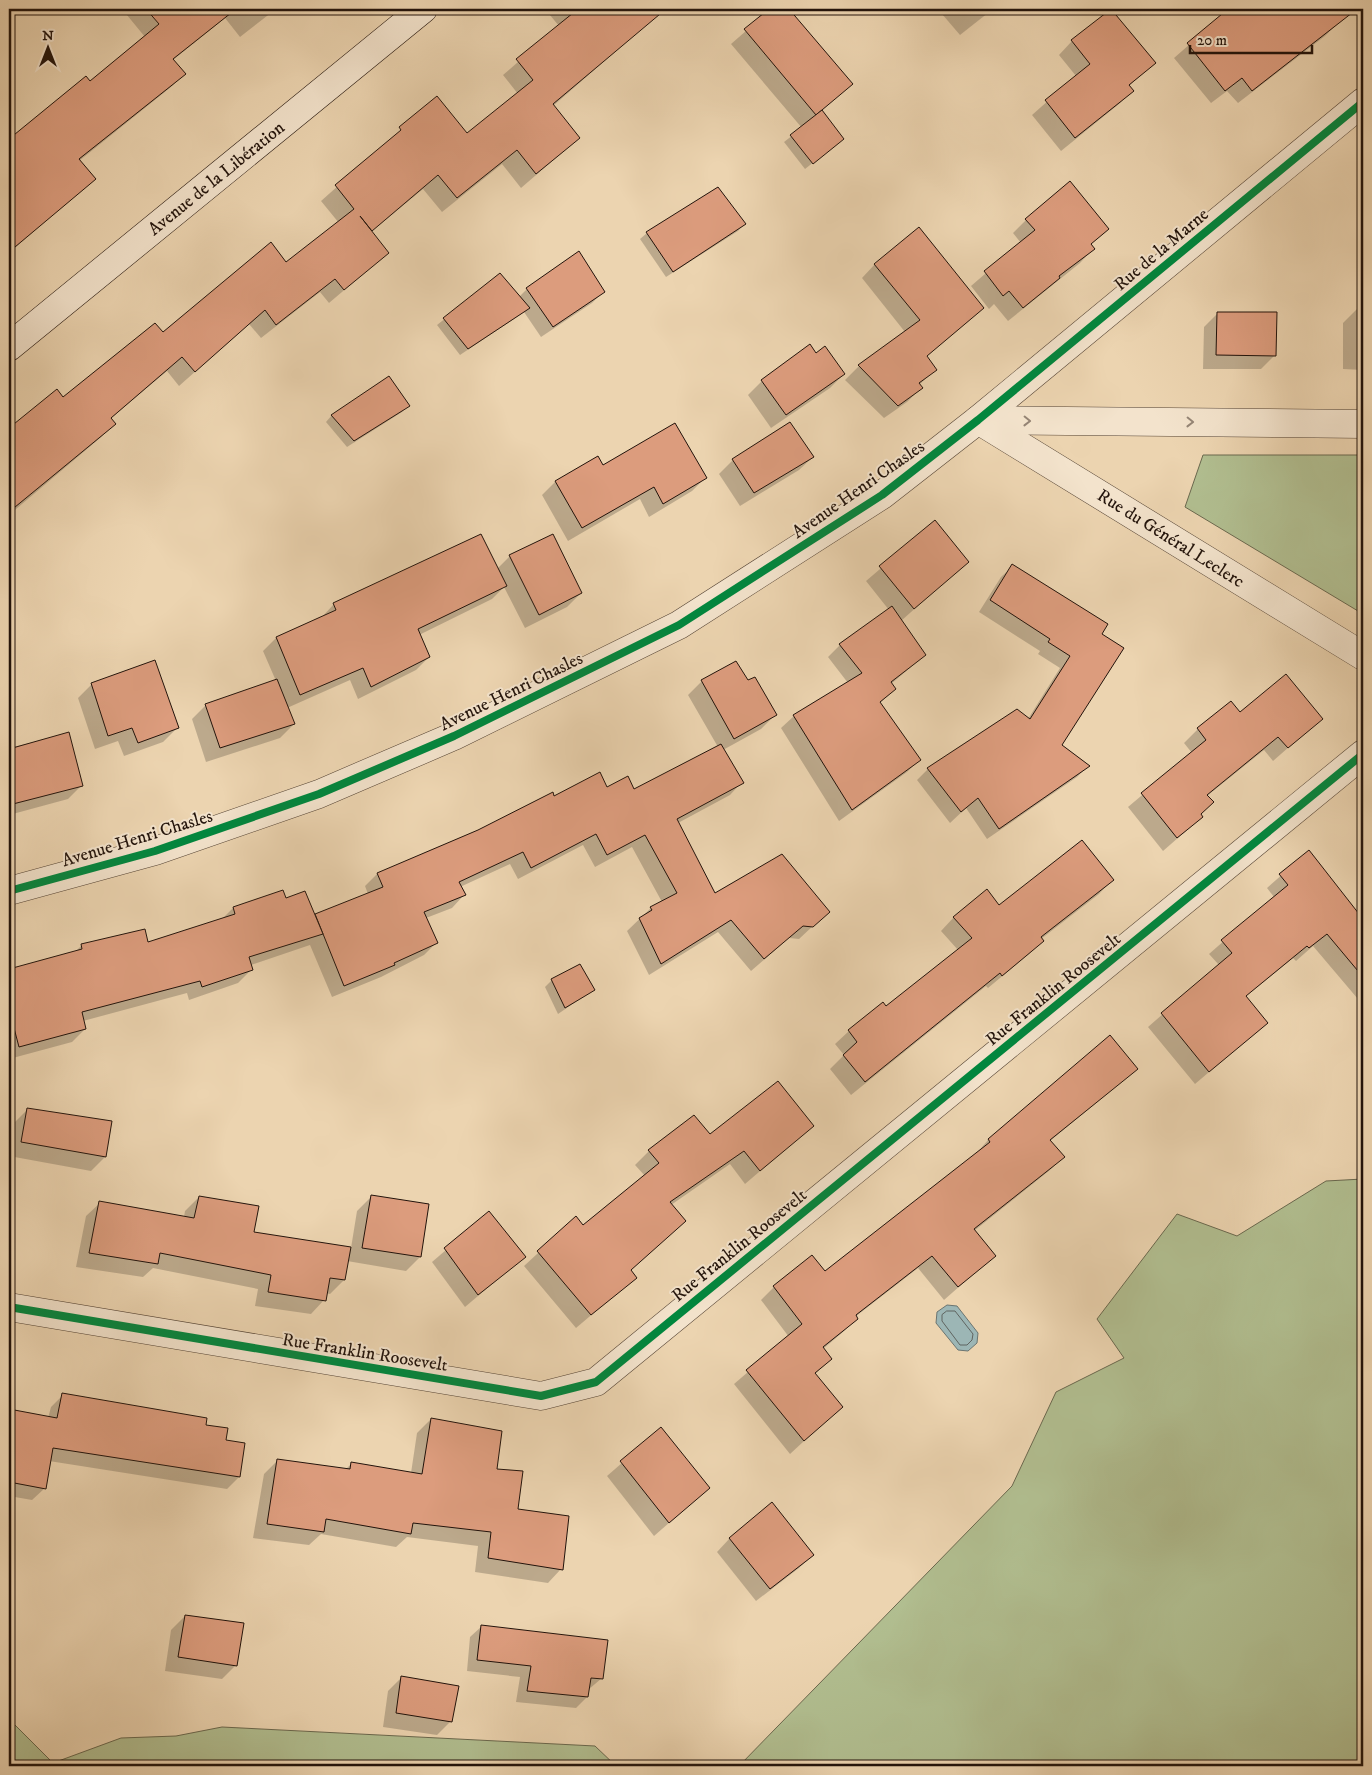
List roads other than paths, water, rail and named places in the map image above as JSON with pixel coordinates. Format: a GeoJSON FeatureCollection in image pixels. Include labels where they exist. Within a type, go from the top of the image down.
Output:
{"type":"FeatureCollection","features":[{"type":"Feature","properties":{"kind":"street","name":"Avenue de la Libération"},"geometry":{"type":"LineString","coordinates":[[9,347],[423,9]]}},
{"type":"Feature","properties":{"kind":"street","name":"Rue de la Marne"},"geometry":{"type":"LineString","coordinates":[[978,420],[1363,102]]}},
{"type":"Feature","properties":{"kind":"street"},"geometry":{"type":"LineString","coordinates":[[978,420],[1363,424]]}},
{"type":"Feature","properties":{"kind":"street","name":"Rue du Général Leclerc"},"geometry":{"type":"LineString","coordinates":[[978,420],[1363,656]]}},
{"type":"Feature","properties":{"kind":"street","name":"Avenue Henri Chasles"},"geometry":{"type":"LineString","coordinates":[[9,891],[182,842],[319,794],[454,736],[679,625],[882,496],[978,420]]}},
{"type":"Feature","properties":{"kind":"street","name":"Rue Franklin Roosevelt"},"geometry":{"type":"LineString","coordinates":[[9,1307],[542,1396],[596,1382],[1363,754]]}},
{"type":"Feature","properties":{"kind":"water"},"geometry":{"type":"Polygon","coordinates":[[[947,1305],[957,1306],[978,1333],[977,1343],[968,1351],[958,1350],[936,1323],[937,1312],[947,1305]]]}}]}
